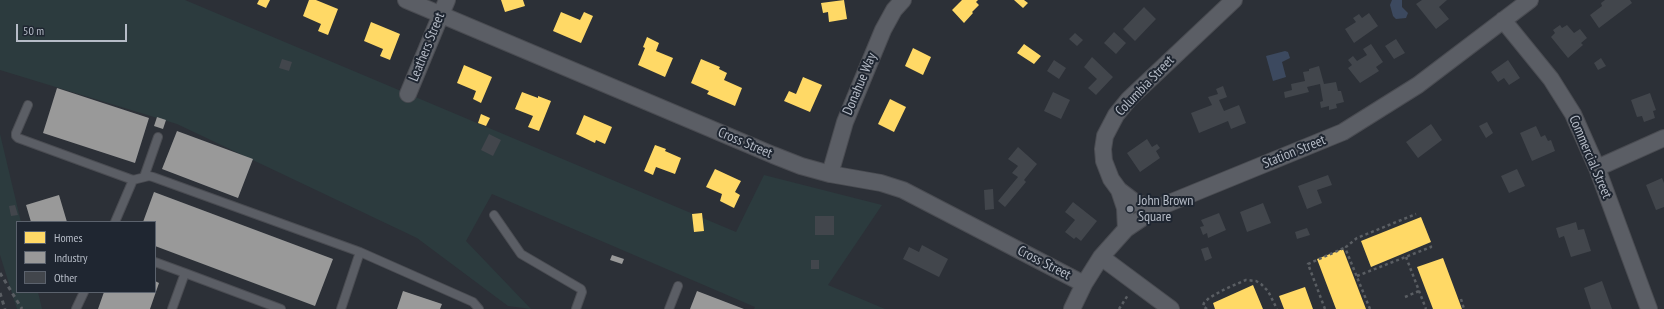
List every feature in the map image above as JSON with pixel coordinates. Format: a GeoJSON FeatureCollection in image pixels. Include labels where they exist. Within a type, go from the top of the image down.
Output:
{"type":"FeatureCollection","features":[{"type":"Feature","properties":{"kind":"street","name":"Cross Street"},"geometry":{"type":"LineString","coordinates":[[406,0],[801,166],[830,174],[881,182],[903,190],[1084,284]]}},
{"type":"Feature","properties":{"kind":"street","name":"Leathers Street"},"geometry":{"type":"LineString","coordinates":[[408,94],[447,0]]}},
{"type":"Feature","properties":{"kind":"street","name":"Donahue Way"},"geometry":{"type":"LineString","coordinates":[[830,174],[845,122],[880,38],[894,10],[903,0]]}},
{"type":"Feature","properties":{"kind":"street","name":"Columbia Street"},"geometry":{"type":"LineString","coordinates":[[1126,229],[1125,208],[1104,161],[1103,149],[1105,136],[1112,120],[1146,81],[1234,0]]}},
{"type":"Feature","properties":{"kind":"street","name":"Station Street"},"geometry":{"type":"LineString","coordinates":[[1072,309],[1084,284],[1101,257],[1126,229],[1156,208],[1343,132],[1418,85],[1530,0]]}},
{"type":"Feature","properties":{"kind":"street","name":"Commercial Street"},"geometry":{"type":"LineString","coordinates":[[1503,20],[1551,79],[1573,114],[1597,168],[1649,309]]}},
{"type":"Feature","properties":{"kind":"street"},"geometry":{"type":"LineString","coordinates":[[1597,168],[1664,138]]}},
{"type":"Feature","properties":{"kind":"street","name":"Columbia Street"},"geometry":{"type":"LineString","coordinates":[[1118,190],[1136,203],[1156,208]]}},
{"type":"Feature","properties":{"kind":"street"},"geometry":{"type":"LineString","coordinates":[[1101,257],[1170,309]]}},
{"type":"Feature","properties":{"kind":"lane"},"geometry":{"type":"LineString","coordinates":[[28,105],[16,133],[18,138],[133,180],[144,177],[153,177],[360,252],[473,302],[480,309]]}},
{"type":"Feature","properties":{"kind":"lane"},"geometry":{"type":"LineString","coordinates":[[144,177],[158,137]]}},
{"type":"Feature","properties":{"kind":"lane"},"geometry":{"type":"LineString","coordinates":[[115,221],[133,180]]}},
{"type":"Feature","properties":{"kind":"lane"},"geometry":{"type":"LineString","coordinates":[[494,215],[521,254],[581,289],[582,292],[576,309]]}},
{"type":"Feature","properties":{"kind":"lane"},"geometry":{"type":"LineString","coordinates":[[340,309],[360,252]]}},
{"type":"Feature","properties":{"kind":"lane"},"geometry":{"type":"LineString","coordinates":[[156,262],[281,309]]}},
{"type":"Feature","properties":{"kind":"lane"},"geometry":{"type":"LineString","coordinates":[[172,309],[185,273]]}},
{"type":"Feature","properties":{"kind":"lane"},"geometry":{"type":"LineString","coordinates":[[669,309],[678,286]]}},
{"type":"Feature","properties":{"kind":"lane"},"geometry":{"type":"LineString","coordinates":[[76,309],[84,293]]}},
{"type":"Feature","properties":{"kind":"path"},"geometry":{"type":"LineString","coordinates":[[1325,309],[1308,264],[1346,247],[1357,238],[1416,214]]}},
{"type":"Feature","properties":{"kind":"path"},"geometry":{"type":"LineString","coordinates":[[1357,276],[1431,247],[1430,244]]}},
{"type":"Feature","properties":{"kind":"path"},"geometry":{"type":"LineString","coordinates":[[1346,247],[1370,309]]}},
{"type":"Feature","properties":{"kind":"path"},"geometry":{"type":"LineString","coordinates":[[1406,257],[1426,309]]}},
{"type":"Feature","properties":{"kind":"path"},"geometry":{"type":"LineString","coordinates":[[1207,309],[1203,306],[1209,298],[1224,288],[1246,280],[1256,281],[1268,290],[1276,309]]}},
{"type":"Feature","properties":{"kind":"path"},"geometry":{"type":"LineString","coordinates":[[1405,298],[1419,291]]}},
{"type":"Feature","properties":{"kind":"path"},"geometry":{"type":"LineString","coordinates":[[1119,309],[1128,295]]}},
{"type":"Feature","properties":{"kind":"path"},"geometry":{"type":"LineString","coordinates":[[1461,299],[1464,309]]}},
{"type":"Feature","properties":{"kind":"shaded area"},"geometry":{"type":"Polygon","coordinates":[[[0,0],[185,0],[736,232],[764,175],[882,205],[828,285],[885,309],[754,309],[755,307],[492,194],[466,241],[531,309],[508,306],[417,238],[177,124],[0,70],[0,0]]]}},
{"type":"Feature","properties":{"kind":"shaded area"},"geometry":{"type":"Polygon","coordinates":[[[0,134],[21,221],[16,221],[16,293],[38,293],[42,309],[17,309],[0,255],[0,134]]]}},
{"type":"Feature","properties":{"kind":"water"},"geometry":{"type":"Polygon","coordinates":[[[1392,0],[1402,0],[1402,7],[1408,13],[1406,18],[1396,19],[1393,16],[1390,5],[1392,0]]]}},
{"type":"Feature","properties":{"kind":"water"},"geometry":{"type":"Polygon","coordinates":[[[1285,51],[1288,52],[1290,58],[1282,62],[1286,77],[1273,81],[1266,56],[1285,51]]]}},
{"type":"Feature","properties":{"kind":"building: Homes"},"geometry":{"type":"Polygon","coordinates":[[[259,0],[270,0],[266,8],[257,4],[259,0]]]}},
{"type":"Feature","properties":{"kind":"building: Homes"},"geometry":{"type":"Polygon","coordinates":[[[309,0],[316,0],[338,9],[328,35],[318,31],[321,24],[303,16],[309,0]]]}},
{"type":"Feature","properties":{"kind":"building: Homes"},"geometry":{"type":"Polygon","coordinates":[[[501,0],[523,0],[525,6],[505,12],[501,0]]]}},
{"type":"Feature","properties":{"kind":"building: Homes"},"geometry":{"type":"Polygon","coordinates":[[[844,0],[847,19],[829,22],[828,12],[823,13],[821,3],[844,0]]]}},
{"type":"Feature","properties":{"kind":"building: Homes"},"geometry":{"type":"Polygon","coordinates":[[[962,0],[978,0],[976,2],[979,5],[964,23],[952,10],[962,0]]]}},
{"type":"Feature","properties":{"kind":"building: Homes"},"geometry":{"type":"Polygon","coordinates":[[[1014,0],[1024,0],[1028,3],[1023,8],[1014,0]]]}},
{"type":"Feature","properties":{"kind":"building: Homes"},"geometry":{"type":"Polygon","coordinates":[[[561,12],[580,20],[584,12],[593,16],[581,43],[553,31],[561,12]]]}},
{"type":"Feature","properties":{"kind":"building: Homes"},"geometry":{"type":"Polygon","coordinates":[[[371,22],[400,34],[390,60],[380,56],[383,49],[364,41],[371,22]]]}},
{"type":"Feature","properties":{"kind":"building: Homes"},"geometry":{"type":"Polygon","coordinates":[[[647,37],[659,43],[656,51],[673,58],[665,77],[638,65],[645,48],[643,47],[647,37]]]}},
{"type":"Feature","properties":{"kind":"building: Homes"},"geometry":{"type":"Polygon","coordinates":[[[1024,44],[1041,56],[1034,64],[1017,53],[1024,44]]]}},
{"type":"Feature","properties":{"kind":"building: Homes"},"geometry":{"type":"Polygon","coordinates":[[[913,48],[931,57],[923,75],[905,66],[913,48]]]}},
{"type":"Feature","properties":{"kind":"building: Homes"},"geometry":{"type":"Polygon","coordinates":[[[701,59],[720,67],[719,69],[727,73],[724,80],[742,88],[735,106],[707,94],[709,91],[691,83],[701,59]]]}},
{"type":"Feature","properties":{"kind":"building: Homes"},"geometry":{"type":"Polygon","coordinates":[[[464,65],[492,77],[481,103],[473,99],[476,91],[457,83],[464,65]]]}},
{"type":"Feature","properties":{"kind":"building: Homes"},"geometry":{"type":"Polygon","coordinates":[[[803,77],[822,85],[810,112],[784,101],[789,91],[796,94],[803,77]]]}},
{"type":"Feature","properties":{"kind":"building: Homes"},"geometry":{"type":"Polygon","coordinates":[[[522,92],[551,101],[539,131],[528,127],[533,116],[515,109],[522,92]]]}},
{"type":"Feature","properties":{"kind":"building: Homes"},"geometry":{"type":"Polygon","coordinates":[[[890,99],[906,107],[894,132],[878,124],[890,99]]]}},
{"type":"Feature","properties":{"kind":"building: Homes"},"geometry":{"type":"Polygon","coordinates":[[[481,114],[490,118],[486,126],[478,123],[481,114]]]}},
{"type":"Feature","properties":{"kind":"building: Homes"},"geometry":{"type":"Polygon","coordinates":[[[584,115],[612,127],[605,144],[596,140],[595,143],[576,134],[584,115]]]}},
{"type":"Feature","properties":{"kind":"building: Homes"},"geometry":{"type":"Polygon","coordinates":[[[655,145],[666,149],[665,151],[681,158],[675,174],[656,167],[653,175],[644,171],[655,145]]]}},
{"type":"Feature","properties":{"kind":"building: Homes"},"geometry":{"type":"Polygon","coordinates":[[[715,169],[741,181],[735,192],[740,195],[734,208],[720,201],[722,194],[706,187],[715,169]]]}},
{"type":"Feature","properties":{"kind":"building: Homes"},"geometry":{"type":"Polygon","coordinates":[[[702,213],[704,231],[694,232],[692,214],[702,213]]]}},
{"type":"Feature","properties":{"kind":"building: Homes"},"geometry":{"type":"Polygon","coordinates":[[[1421,217],[1431,242],[1371,267],[1361,241],[1421,217]]]}},
{"type":"Feature","properties":{"kind":"building: Homes"},"geometry":{"type":"Polygon","coordinates":[[[1343,249],[1366,309],[1336,309],[1317,259],[1343,249]]]}},
{"type":"Feature","properties":{"kind":"building: Homes"},"geometry":{"type":"Polygon","coordinates":[[[1443,258],[1462,309],[1433,309],[1417,267],[1443,258]]]}},
{"type":"Feature","properties":{"kind":"building: Homes"},"geometry":{"type":"Polygon","coordinates":[[[1253,285],[1263,309],[1215,309],[1213,303],[1253,285]]]}},
{"type":"Feature","properties":{"kind":"building: Homes"},"geometry":{"type":"Polygon","coordinates":[[[1305,287],[1313,309],[1284,309],[1279,296],[1305,287]]]}},
{"type":"Feature","properties":{"kind":"building: Industry"},"geometry":{"type":"Polygon","coordinates":[[[57,88],[149,118],[135,163],[43,133],[57,88]]]}},
{"type":"Feature","properties":{"kind":"building: Industry"},"geometry":{"type":"Polygon","coordinates":[[[157,117],[166,120],[163,129],[154,126],[157,117]]]}},
{"type":"Feature","properties":{"kind":"building: Industry"},"geometry":{"type":"Polygon","coordinates":[[[177,131],[253,159],[238,198],[162,169],[177,131]]]}},
{"type":"Feature","properties":{"kind":"building: Industry"},"geometry":{"type":"Polygon","coordinates":[[[154,192],[333,259],[315,306],[156,246],[156,221],[143,221],[154,192]]]}},
{"type":"Feature","properties":{"kind":"building: Industry"},"geometry":{"type":"Polygon","coordinates":[[[59,195],[67,221],[31,221],[26,205],[59,195]]]}},
{"type":"Feature","properties":{"kind":"building: Industry"},"geometry":{"type":"Polygon","coordinates":[[[612,255],[624,259],[622,264],[610,260],[612,255]]]}},
{"type":"Feature","properties":{"kind":"building: Industry"},"geometry":{"type":"Polygon","coordinates":[[[156,282],[159,283],[156,292],[156,282]]]}},
{"type":"Feature","properties":{"kind":"building: Industry"},"geometry":{"type":"Polygon","coordinates":[[[403,291],[442,304],[440,309],[397,309],[403,291]]]}},
{"type":"Feature","properties":{"kind":"building: Industry"},"geometry":{"type":"Polygon","coordinates":[[[697,291],[744,309],[690,309],[697,291]]]}},
{"type":"Feature","properties":{"kind":"building: Industry"},"geometry":{"type":"Polygon","coordinates":[[[104,293],[156,293],[150,309],[98,309],[104,293]]]}},
{"type":"Feature","properties":{"kind":"building: Other"},"geometry":{"type":"Polygon","coordinates":[[[1422,0],[1447,0],[1439,7],[1449,19],[1436,29],[1416,4],[1422,0]]]}},
{"type":"Feature","properties":{"kind":"building: Other"},"geometry":{"type":"Polygon","coordinates":[[[1605,0],[1630,0],[1632,3],[1599,28],[1590,15],[1602,6],[1601,3],[1605,0]]]}},
{"type":"Feature","properties":{"kind":"building: Other"},"geometry":{"type":"Polygon","coordinates":[[[1144,7],[1156,19],[1135,41],[1123,29],[1144,7]]]}},
{"type":"Feature","properties":{"kind":"building: Other"},"geometry":{"type":"Polygon","coordinates":[[[1369,13],[1378,26],[1354,43],[1345,29],[1356,22],[1353,18],[1359,14],[1362,18],[1369,13]]]}},
{"type":"Feature","properties":{"kind":"building: Other"},"geometry":{"type":"Polygon","coordinates":[[[1560,25],[1562,28],[1567,25],[1574,33],[1580,29],[1587,38],[1581,43],[1583,45],[1568,58],[1551,37],[1555,33],[1553,30],[1560,25]]]}},
{"type":"Feature","properties":{"kind":"building: Other"},"geometry":{"type":"Polygon","coordinates":[[[1114,32],[1126,43],[1116,54],[1104,43],[1114,32]]]}},
{"type":"Feature","properties":{"kind":"building: Other"},"geometry":{"type":"Polygon","coordinates":[[[1075,33],[1083,40],[1077,46],[1069,39],[1075,33]]]}},
{"type":"Feature","properties":{"kind":"building: Other"},"geometry":{"type":"Polygon","coordinates":[[[1396,39],[1405,53],[1394,59],[1385,46],[1396,39]]]}},
{"type":"Feature","properties":{"kind":"building: Other"},"geometry":{"type":"Polygon","coordinates":[[[1371,44],[1383,62],[1376,67],[1379,71],[1360,83],[1348,68],[1352,65],[1348,60],[1353,56],[1357,61],[1367,55],[1363,49],[1371,44]]]}},
{"type":"Feature","properties":{"kind":"building: Other"},"geometry":{"type":"Polygon","coordinates":[[[1092,57],[1113,77],[1096,95],[1088,88],[1097,79],[1084,67],[1092,57]]]}},
{"type":"Feature","properties":{"kind":"building: Other"},"geometry":{"type":"Polygon","coordinates":[[[1601,58],[1606,66],[1598,70],[1594,63],[1601,58]]]}},
{"type":"Feature","properties":{"kind":"building: Other"},"geometry":{"type":"Polygon","coordinates":[[[282,59],[292,62],[289,71],[279,68],[282,59]]]}},
{"type":"Feature","properties":{"kind":"building: Other"},"geometry":{"type":"Polygon","coordinates":[[[1054,60],[1066,68],[1059,79],[1047,71],[1054,60]]]}},
{"type":"Feature","properties":{"kind":"building: Other"},"geometry":{"type":"Polygon","coordinates":[[[1508,60],[1520,78],[1509,85],[1504,78],[1498,82],[1491,72],[1508,60]]]}},
{"type":"Feature","properties":{"kind":"building: Other"},"geometry":{"type":"Polygon","coordinates":[[[1319,66],[1324,84],[1336,82],[1338,91],[1341,91],[1344,102],[1336,104],[1337,108],[1329,110],[1329,106],[1321,108],[1320,102],[1323,101],[1320,84],[1307,87],[1309,92],[1285,98],[1284,92],[1292,90],[1291,84],[1305,81],[1303,72],[1319,66]]]}},
{"type":"Feature","properties":{"kind":"building: Other"},"geometry":{"type":"Polygon","coordinates":[[[1223,86],[1227,97],[1219,100],[1224,111],[1239,105],[1246,123],[1231,129],[1228,121],[1199,133],[1191,113],[1212,105],[1208,97],[1218,94],[1216,89],[1223,86]]]}},
{"type":"Feature","properties":{"kind":"building: Other"},"geometry":{"type":"Polygon","coordinates":[[[1053,92],[1070,100],[1061,119],[1044,111],[1053,92]]]}},
{"type":"Feature","properties":{"kind":"building: Other"},"geometry":{"type":"Polygon","coordinates":[[[1650,93],[1656,110],[1653,111],[1655,118],[1644,122],[1642,116],[1637,117],[1631,100],[1650,93]]]}},
{"type":"Feature","properties":{"kind":"building: Other"},"geometry":{"type":"Polygon","coordinates":[[[1487,122],[1493,133],[1486,138],[1479,126],[1487,122]]]}},
{"type":"Feature","properties":{"kind":"building: Other"},"geometry":{"type":"Polygon","coordinates":[[[1431,124],[1442,140],[1418,158],[1406,142],[1431,124]]]}},
{"type":"Feature","properties":{"kind":"building: Other"},"geometry":{"type":"Polygon","coordinates":[[[1536,126],[1541,137],[1545,135],[1548,141],[1551,140],[1555,151],[1532,161],[1520,133],[1536,126]]]}},
{"type":"Feature","properties":{"kind":"building: Other"},"geometry":{"type":"Polygon","coordinates":[[[489,134],[501,140],[493,156],[481,150],[489,134]]]}},
{"type":"Feature","properties":{"kind":"building: Other"},"geometry":{"type":"Polygon","coordinates":[[[1147,139],[1152,147],[1157,144],[1160,148],[1156,151],[1160,158],[1140,172],[1127,153],[1147,139]]]}},
{"type":"Feature","properties":{"kind":"building: Other"},"geometry":{"type":"Polygon","coordinates":[[[1018,147],[1037,164],[1024,180],[1026,182],[1005,207],[998,201],[1018,177],[1012,173],[1018,166],[1008,159],[1018,147]]]}},
{"type":"Feature","properties":{"kind":"building: Other"},"geometry":{"type":"Polygon","coordinates":[[[1517,169],[1525,186],[1509,193],[1501,176],[1517,169]]]}},
{"type":"Feature","properties":{"kind":"building: Other"},"geometry":{"type":"Polygon","coordinates":[[[1328,175],[1332,185],[1317,190],[1322,203],[1307,209],[1298,186],[1328,175]]]}},
{"type":"Feature","properties":{"kind":"building: Other"},"geometry":{"type":"Polygon","coordinates":[[[1662,178],[1664,183],[1664,207],[1656,210],[1646,185],[1662,178]]]}},
{"type":"Feature","properties":{"kind":"building: Other"},"geometry":{"type":"Polygon","coordinates":[[[993,189],[994,209],[985,210],[984,190],[993,189]]]}},
{"type":"Feature","properties":{"kind":"building: Other"},"geometry":{"type":"Polygon","coordinates":[[[1073,202],[1097,221],[1081,241],[1076,237],[1074,239],[1065,232],[1075,220],[1065,212],[1073,202]]]}},
{"type":"Feature","properties":{"kind":"building: Other"},"geometry":{"type":"Polygon","coordinates":[[[1263,203],[1271,223],[1247,232],[1240,212],[1263,203]]]}},
{"type":"Feature","properties":{"kind":"building: Other"},"geometry":{"type":"Polygon","coordinates":[[[15,205],[18,215],[11,216],[9,206],[15,205]]]}},
{"type":"Feature","properties":{"kind":"building: Other"},"geometry":{"type":"Polygon","coordinates":[[[1219,213],[1226,230],[1208,238],[1207,233],[1203,235],[1200,227],[1204,226],[1201,220],[1219,213]]]}},
{"type":"Feature","properties":{"kind":"building: Other"},"geometry":{"type":"Polygon","coordinates":[[[815,216],[834,216],[834,235],[815,235],[815,216]]]}},
{"type":"Feature","properties":{"kind":"building: Other"},"geometry":{"type":"Polygon","coordinates":[[[1576,222],[1578,230],[1584,229],[1591,251],[1571,257],[1564,236],[1559,238],[1556,228],[1576,222]]]}},
{"type":"Feature","properties":{"kind":"building: Other"},"geometry":{"type":"Polygon","coordinates":[[[1307,228],[1310,235],[1297,239],[1295,232],[1307,228]]]}},
{"type":"Feature","properties":{"kind":"building: Other"},"geometry":{"type":"Polygon","coordinates":[[[922,245],[948,259],[939,277],[903,259],[909,247],[919,252],[922,245]]]}},
{"type":"Feature","properties":{"kind":"building: Other"},"geometry":{"type":"Polygon","coordinates":[[[1208,247],[1212,258],[1205,261],[1201,249],[1208,247]]]}},
{"type":"Feature","properties":{"kind":"building: Other"},"geometry":{"type":"Polygon","coordinates":[[[811,260],[819,260],[819,269],[811,269],[811,260]]]}},
{"type":"Feature","properties":{"kind":"building: Other"},"geometry":{"type":"Polygon","coordinates":[[[1602,281],[1612,309],[1591,309],[1584,288],[1602,281]]]}},
{"type":"Feature","properties":{"kind":"railway"},"geometry":{"type":"LineString","coordinates":[[0,273],[22,309]]}},
{"type":"Feature","properties":{"kind":"railway"},"geometry":{"type":"LineString","coordinates":[[0,293],[5,309]]}},
{"type":"Feature","properties":{"kind":"place","name":"John Brown Square"},"geometry":{"type":"Point","coordinates":[1130,209]}}]}
